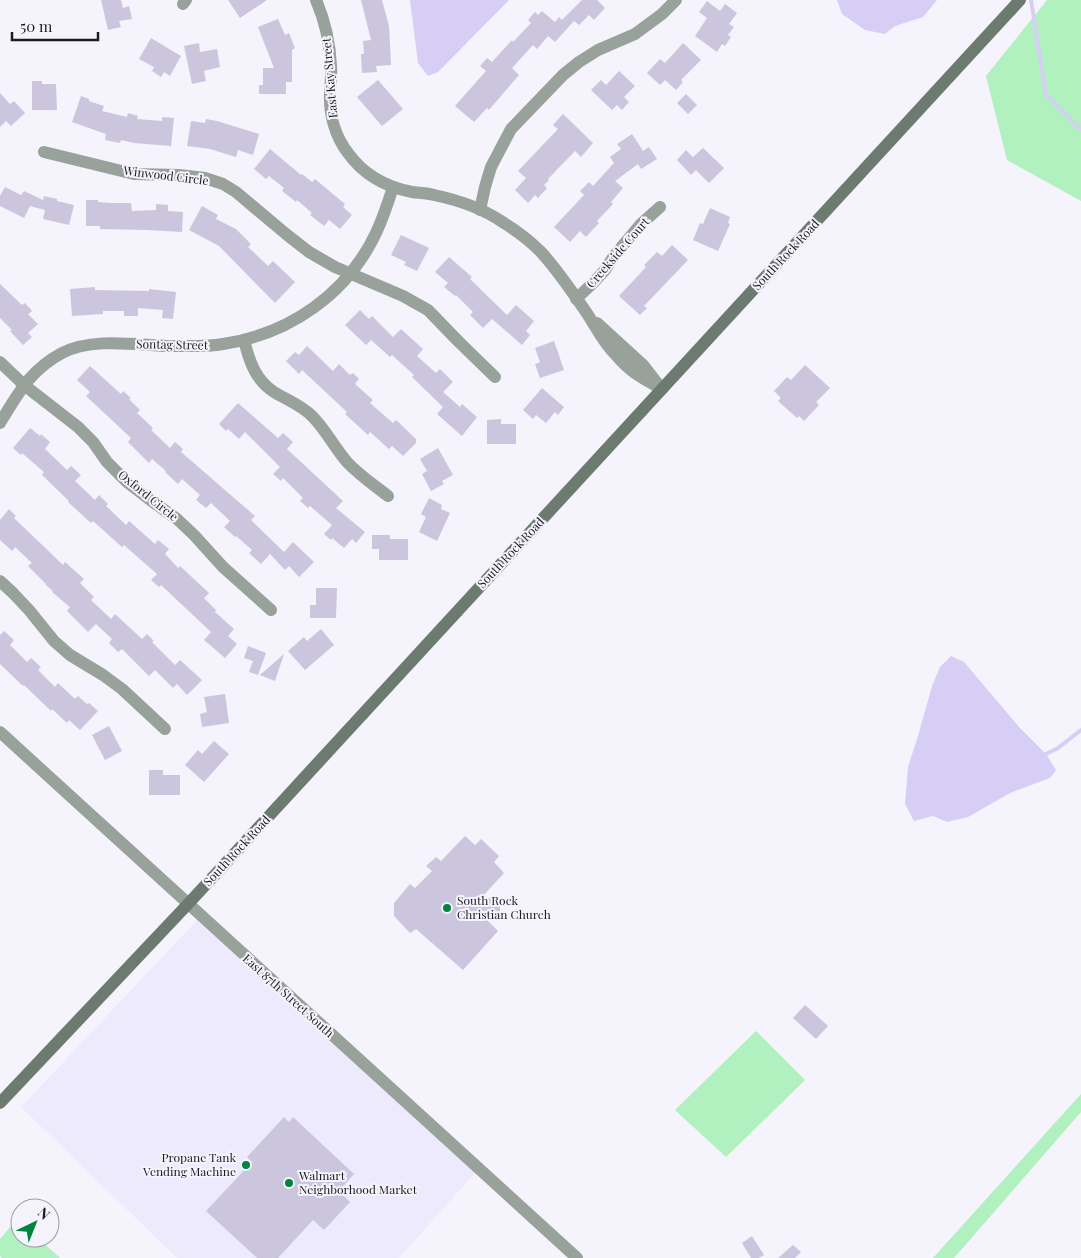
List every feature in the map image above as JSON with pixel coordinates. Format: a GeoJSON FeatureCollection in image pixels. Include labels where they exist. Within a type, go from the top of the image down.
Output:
{"type":"FeatureCollection","features":[{"type":"Feature","properties":{"kind":"main road","name":"South Rock Road"},"geometry":{"type":"LineString","coordinates":[[0,1103],[188,904],[1020,0]]}},
{"type":"Feature","properties":{"kind":"street","name":"East Kay Street"},"geometry":{"type":"LineString","coordinates":[[316,0],[324,21],[329,44],[331,68],[330,108],[334,126],[348,154],[373,177],[394,187],[457,201],[480,210],[515,230],[539,250],[553,266],[588,315],[644,365],[662,389]]}},
{"type":"Feature","properties":{"kind":"street"},"geometry":{"type":"LineString","coordinates":[[480,210],[491,167],[511,129],[563,75],[579,62],[598,50],[635,34],[662,14],[676,0]]}},
{"type":"Feature","properties":{"kind":"street","name":"Winwood Circle"},"geometry":{"type":"LineString","coordinates":[[44,152],[134,174],[179,175],[204,178],[223,184],[236,192],[309,252],[335,267],[409,299],[433,313],[458,341],[495,376]]}},
{"type":"Feature","properties":{"kind":"street","name":"Sontag Street"},"geometry":{"type":"LineString","coordinates":[[0,423],[32,375],[64,352],[81,346],[99,343],[196,347],[222,345],[270,332],[294,320],[334,292],[351,273],[376,235],[394,187]]}},
{"type":"Feature","properties":{"kind":"street","name":"Creekside Court"},"geometry":{"type":"LineString","coordinates":[[576,299],[606,270],[614,256],[640,225],[660,207]]}},
{"type":"Feature","properties":{"kind":"street"},"geometry":{"type":"LineString","coordinates":[[244,340],[249,359],[262,382],[272,391],[295,403],[309,414],[320,425],[348,463],[388,496]]}},
{"type":"Feature","properties":{"kind":"street","name":"Oxford Circle"},"geometry":{"type":"LineString","coordinates":[[0,362],[24,385],[78,427],[93,442],[107,462],[128,482],[184,525],[223,567],[271,610]]}},
{"type":"Feature","properties":{"kind":"street"},"geometry":{"type":"LineString","coordinates":[[0,581],[70,655],[122,689],[165,729]]}},
{"type":"Feature","properties":{"kind":"street","name":"East 87th Street South"},"geometry":{"type":"LineString","coordinates":[[0,732],[577,1258]]}},
{"type":"Feature","properties":{"kind":"shaded area"},"geometry":{"type":"Polygon","coordinates":[[[410,0],[509,0],[438,72],[428,76],[418,63],[410,0]]]}},
{"type":"Feature","properties":{"kind":"shaded area"},"geometry":{"type":"Polygon","coordinates":[[[837,0],[937,0],[923,17],[895,26],[885,34],[865,30],[842,14],[837,0]]]}},
{"type":"Feature","properties":{"kind":"shaded area"},"geometry":{"type":"Polygon","coordinates":[[[951,656],[964,662],[1019,727],[1046,754],[1056,770],[1050,778],[1010,793],[968,817],[947,822],[933,816],[914,821],[905,804],[908,767],[932,686],[940,667],[951,656]]]}},
{"type":"Feature","properties":{"kind":"shaded area"},"geometry":{"type":"Polygon","coordinates":[[[197,920],[475,1173],[399,1258],[177,1258],[21,1107],[197,920]]]}},
{"type":"Feature","properties":{"kind":"green space"},"geometry":{"type":"Polygon","coordinates":[[[1047,0],[1081,0],[1081,201],[1007,160],[986,76],[1047,0]]]}},
{"type":"Feature","properties":{"kind":"green space"},"geometry":{"type":"Polygon","coordinates":[[[756,1031],[805,1080],[726,1157],[675,1110],[756,1031]]]}},
{"type":"Feature","properties":{"kind":"green space"},"geometry":{"type":"Polygon","coordinates":[[[1081,1094],[1081,1112],[954,1258],[933,1258],[1081,1094]]]}},
{"type":"Feature","properties":{"kind":"green space"},"geometry":{"type":"Polygon","coordinates":[[[10,1227],[10,1248],[49,1248],[60,1258],[2,1258],[0,1256],[0,1239],[10,1227]]]}},
{"type":"Feature","properties":{"kind":"building"},"geometry":{"type":"Polygon","coordinates":[[[101,0],[121,0],[123,8],[129,6],[132,19],[119,21],[121,27],[108,30],[101,0]]]}},
{"type":"Feature","properties":{"kind":"building"},"geometry":{"type":"Polygon","coordinates":[[[228,0],[267,0],[240,18],[228,0]]]}},
{"type":"Feature","properties":{"kind":"building"},"geometry":{"type":"Polygon","coordinates":[[[361,0],[382,0],[389,26],[391,65],[376,66],[377,72],[362,73],[361,54],[364,54],[363,41],[371,40],[361,0]]]}},
{"type":"Feature","properties":{"kind":"building"},"geometry":{"type":"Polygon","coordinates":[[[582,0],[597,0],[605,8],[594,20],[589,15],[579,25],[574,21],[555,42],[548,36],[537,49],[533,45],[512,68],[519,75],[489,110],[487,108],[474,122],[455,106],[486,71],[480,66],[487,58],[492,62],[512,40],[513,42],[531,23],[528,20],[535,12],[538,15],[542,11],[555,22],[559,17],[562,20],[582,0]]]}},
{"type":"Feature","properties":{"kind":"building"},"geometry":{"type":"Polygon","coordinates":[[[707,1],[720,11],[725,4],[737,13],[729,24],[734,27],[728,35],[731,37],[725,46],[722,44],[717,52],[695,36],[707,18],[699,12],[707,1]]]}},
{"type":"Feature","properties":{"kind":"building"},"geometry":{"type":"Polygon","coordinates":[[[278,19],[285,35],[289,33],[295,48],[292,50],[292,82],[286,82],[286,94],[259,94],[259,85],[263,85],[263,68],[274,68],[258,27],[278,19]]]}},
{"type":"Feature","properties":{"kind":"building"},"geometry":{"type":"Polygon","coordinates":[[[151,38],[181,56],[170,76],[164,72],[161,77],[152,71],[154,67],[139,59],[151,38]]]}},
{"type":"Feature","properties":{"kind":"building"},"geometry":{"type":"Polygon","coordinates":[[[199,43],[200,52],[217,49],[220,67],[204,71],[206,81],[192,84],[184,46],[199,43]]]}},
{"type":"Feature","properties":{"kind":"building"},"geometry":{"type":"Polygon","coordinates":[[[683,43],[701,60],[681,80],[683,82],[676,90],[665,80],[660,85],[647,73],[660,59],[665,63],[683,43]]]}},
{"type":"Feature","properties":{"kind":"building"},"geometry":{"type":"Polygon","coordinates":[[[619,71],[635,86],[624,97],[629,102],[622,110],[617,105],[612,110],[591,90],[601,80],[606,85],[619,71]]]}},
{"type":"Feature","properties":{"kind":"building"},"geometry":{"type":"Polygon","coordinates":[[[378,80],[403,109],[382,126],[357,97],[378,80]]]}},
{"type":"Feature","properties":{"kind":"building"},"geometry":{"type":"Polygon","coordinates":[[[32,81],[42,81],[42,84],[56,84],[57,110],[32,110],[32,81]]]}},
{"type":"Feature","properties":{"kind":"building"},"geometry":{"type":"Polygon","coordinates":[[[0,93],[10,104],[14,101],[25,113],[11,126],[6,121],[0,127],[0,93]]]}},
{"type":"Feature","properties":{"kind":"building"},"geometry":{"type":"Polygon","coordinates":[[[686,94],[697,105],[688,114],[677,103],[686,94]]]}},
{"type":"Feature","properties":{"kind":"building"},"geometry":{"type":"Polygon","coordinates":[[[81,96],[104,106],[102,111],[127,117],[128,113],[138,116],[137,119],[162,121],[162,117],[174,118],[171,146],[121,140],[120,143],[105,140],[106,134],[72,122],[81,96]]]}},
{"type":"Feature","properties":{"kind":"building"},"geometry":{"type":"Polygon","coordinates":[[[563,114],[593,143],[581,157],[575,151],[548,179],[544,185],[547,188],[538,198],[535,195],[528,203],[515,190],[526,178],[518,171],[558,129],[553,125],[563,114]]]}},
{"type":"Feature","properties":{"kind":"building"},"geometry":{"type":"Polygon","coordinates":[[[206,119],[259,134],[253,155],[238,150],[236,157],[210,149],[187,146],[191,121],[205,123],[206,119]]]}},
{"type":"Feature","properties":{"kind":"building"},"geometry":{"type":"Polygon","coordinates":[[[632,134],[643,151],[649,147],[657,159],[641,169],[638,164],[615,181],[623,188],[611,202],[613,204],[597,221],[599,223],[586,237],[580,231],[570,242],[554,227],[584,195],[580,191],[589,182],[593,186],[614,163],[610,157],[621,149],[617,144],[632,134]]]}},
{"type":"Feature","properties":{"kind":"building"},"geometry":{"type":"Polygon","coordinates":[[[703,148],[724,168],[709,183],[696,170],[691,175],[677,160],[686,150],[693,157],[703,148]]]}},
{"type":"Feature","properties":{"kind":"building"},"geometry":{"type":"Polygon","coordinates":[[[270,149],[301,175],[312,182],[315,179],[345,204],[343,207],[352,215],[340,229],[329,220],[324,226],[310,215],[312,213],[297,200],[296,202],[282,191],[284,188],[269,176],[266,179],[254,169],[270,149]]]}},
{"type":"Feature","properties":{"kind":"building"},"geometry":{"type":"Polygon","coordinates":[[[5,187],[21,195],[24,191],[43,200],[44,196],[74,205],[69,225],[43,219],[45,210],[30,206],[24,218],[0,206],[0,196],[5,187]]]}},
{"type":"Feature","properties":{"kind":"building"},"geometry":{"type":"Polygon","coordinates":[[[86,200],[131,203],[132,211],[156,210],[156,204],[168,205],[168,211],[183,212],[182,232],[100,229],[100,226],[86,226],[86,200]]]}},
{"type":"Feature","properties":{"kind":"building"},"geometry":{"type":"Polygon","coordinates":[[[202,206],[218,215],[216,219],[236,229],[251,244],[248,247],[268,266],[273,261],[295,282],[275,303],[219,246],[189,230],[202,206]]]}},
{"type":"Feature","properties":{"kind":"building"},"geometry":{"type":"Polygon","coordinates":[[[710,208],[730,217],[728,223],[730,224],[718,251],[693,240],[700,223],[703,224],[710,208]]]}},
{"type":"Feature","properties":{"kind":"building"},"geometry":{"type":"Polygon","coordinates":[[[401,235],[429,248],[417,271],[404,265],[406,262],[391,255],[401,235]]]}},
{"type":"Feature","properties":{"kind":"building"},"geometry":{"type":"Polygon","coordinates":[[[672,245],[688,260],[644,306],[647,308],[640,315],[619,296],[657,252],[662,256],[672,245]]]}},
{"type":"Feature","properties":{"kind":"building"},"geometry":{"type":"Polygon","coordinates":[[[449,257],[472,277],[470,279],[507,315],[516,305],[534,321],[526,331],[530,335],[522,345],[492,319],[483,328],[470,315],[473,312],[456,295],[444,287],[448,283],[435,272],[449,257]]]}},
{"type":"Feature","properties":{"kind":"building"},"geometry":{"type":"Polygon","coordinates":[[[0,284],[22,305],[25,303],[32,311],[28,314],[38,324],[28,333],[32,337],[23,345],[0,318],[0,284]]]}},
{"type":"Feature","properties":{"kind":"building"},"geometry":{"type":"Polygon","coordinates":[[[95,287],[95,290],[149,291],[149,289],[176,292],[173,319],[162,318],[163,310],[138,308],[138,316],[124,316],[124,311],[103,311],[103,314],[72,316],[70,289],[95,287]]]}},
{"type":"Feature","properties":{"kind":"building"},"geometry":{"type":"Polygon","coordinates":[[[360,310],[369,319],[372,316],[393,337],[401,329],[423,349],[417,356],[436,373],[440,369],[453,382],[443,392],[460,407],[462,404],[477,417],[462,436],[437,414],[443,407],[412,377],[414,375],[392,355],[390,357],[371,340],[366,345],[345,325],[360,310]]]}},
{"type":"Feature","properties":{"kind":"building"},"geometry":{"type":"Polygon","coordinates":[[[554,341],[564,370],[540,378],[535,364],[540,362],[535,348],[554,341]]]}},
{"type":"Feature","properties":{"kind":"building"},"geometry":{"type":"Polygon","coordinates":[[[307,346],[333,371],[339,364],[350,375],[353,373],[359,379],[355,384],[373,400],[370,403],[393,423],[396,420],[416,439],[416,443],[403,456],[392,446],[389,449],[370,432],[368,435],[345,414],[347,412],[302,370],[299,374],[286,361],[295,352],[299,355],[307,346]]]}},
{"type":"Feature","properties":{"kind":"building"},"geometry":{"type":"Polygon","coordinates":[[[805,365],[830,388],[816,402],[819,405],[804,421],[799,416],[797,418],[778,401],[781,398],[774,391],[787,377],[791,380],[805,365]]]}},
{"type":"Feature","properties":{"kind":"building"},"geometry":{"type":"Polygon","coordinates":[[[90,366],[121,394],[123,391],[131,398],[129,399],[140,410],[137,413],[170,448],[175,442],[183,449],[181,452],[255,516],[251,520],[284,552],[293,542],[314,562],[299,577],[289,566],[285,570],[270,554],[261,564],[249,553],[252,550],[224,527],[230,521],[211,503],[206,508],[196,500],[200,495],[182,479],[178,484],[152,459],[149,463],[128,442],[131,438],[86,396],[90,392],[77,380],[90,366]]]}},
{"type":"Feature","properties":{"kind":"building"},"geometry":{"type":"Polygon","coordinates":[[[542,388],[564,407],[558,415],[555,412],[546,423],[536,415],[533,419],[523,410],[542,388]]]}},
{"type":"Feature","properties":{"kind":"building"},"geometry":{"type":"Polygon","coordinates":[[[238,403],[278,438],[283,433],[293,442],[287,449],[343,501],[336,508],[365,532],[356,543],[352,539],[344,548],[324,534],[332,525],[310,506],[308,508],[300,501],[303,498],[283,478],[281,481],[273,474],[280,467],[245,432],[239,439],[219,424],[238,403]]]}},
{"type":"Feature","properties":{"kind":"building"},"geometry":{"type":"Polygon","coordinates":[[[501,419],[501,424],[516,424],[516,444],[487,444],[487,420],[501,419]]]}},
{"type":"Feature","properties":{"kind":"building"},"geometry":{"type":"Polygon","coordinates":[[[30,428],[50,442],[45,449],[67,470],[71,466],[81,475],[75,481],[95,500],[99,495],[108,504],[106,506],[126,525],[129,521],[155,544],[158,540],[169,549],[165,554],[178,568],[180,566],[209,593],[204,598],[216,610],[215,612],[234,629],[228,636],[237,644],[225,658],[204,640],[211,632],[161,585],[159,587],[151,580],[157,574],[124,545],[122,547],[93,521],[91,523],[42,475],[44,472],[22,453],[21,455],[13,448],[30,428]]]}},
{"type":"Feature","properties":{"kind":"building"},"geometry":{"type":"Polygon","coordinates":[[[438,448],[453,475],[442,481],[444,484],[431,491],[422,474],[427,471],[420,459],[438,448]]]}},
{"type":"Feature","properties":{"kind":"building"},"geometry":{"type":"Polygon","coordinates":[[[429,498],[442,505],[441,509],[450,513],[437,541],[419,532],[426,517],[421,514],[429,498]]]}},
{"type":"Feature","properties":{"kind":"building"},"geometry":{"type":"Polygon","coordinates":[[[9,509],[16,516],[14,518],[63,565],[65,562],[84,579],[80,583],[94,597],[91,600],[111,619],[115,614],[142,639],[147,634],[154,641],[152,642],[175,665],[180,660],[202,680],[187,695],[177,684],[173,688],[155,670],[149,676],[122,649],[118,652],[109,643],[112,639],[96,624],[88,632],[67,611],[70,607],[52,592],[28,566],[32,563],[15,547],[12,551],[0,540],[0,520],[9,509]]]}},
{"type":"Feature","properties":{"kind":"building"},"geometry":{"type":"Polygon","coordinates":[[[372,535],[390,535],[390,539],[408,539],[408,560],[379,560],[379,549],[372,549],[372,535]]]}},
{"type":"Feature","properties":{"kind":"building"},"geometry":{"type":"Polygon","coordinates":[[[316,588],[337,588],[336,618],[310,618],[310,605],[316,605],[316,588]]]}},
{"type":"Feature","properties":{"kind":"building"},"geometry":{"type":"Polygon","coordinates":[[[321,629],[334,645],[305,670],[288,651],[304,637],[307,641],[321,629]]]}},
{"type":"Feature","properties":{"kind":"building"},"geometry":{"type":"Polygon","coordinates":[[[4,631],[14,640],[10,645],[27,662],[31,658],[41,667],[38,670],[55,687],[58,683],[75,699],[78,696],[98,711],[80,730],[69,720],[67,723],[52,709],[51,711],[0,664],[0,635],[4,631]]]}},
{"type":"Feature","properties":{"kind":"building"},"geometry":{"type":"Polygon","coordinates":[[[248,646],[266,653],[258,675],[249,672],[253,661],[244,658],[248,646]]]}},
{"type":"Feature","properties":{"kind":"building"},"geometry":{"type":"Polygon","coordinates":[[[284,654],[275,681],[260,675],[284,654]]]}},
{"type":"Feature","properties":{"kind":"building"},"geometry":{"type":"Polygon","coordinates":[[[225,694],[229,723],[202,727],[200,714],[207,712],[204,697],[225,694]]]}},
{"type":"Feature","properties":{"kind":"building"},"geometry":{"type":"Polygon","coordinates":[[[109,726],[122,751],[105,760],[92,735],[109,726]]]}},
{"type":"Feature","properties":{"kind":"building"},"geometry":{"type":"Polygon","coordinates":[[[214,741],[229,754],[204,782],[185,765],[198,750],[202,754],[214,741]]]}},
{"type":"Feature","properties":{"kind":"building"},"geometry":{"type":"Polygon","coordinates":[[[149,770],[163,770],[163,775],[180,775],[180,795],[149,795],[149,770]]]}},
{"type":"Feature","properties":{"kind":"building","name":"South Rock Christian Church"},"geometry":{"type":"Polygon","coordinates":[[[465,836],[475,845],[481,839],[499,856],[494,862],[504,873],[482,897],[500,899],[500,914],[480,913],[498,931],[463,970],[416,929],[410,933],[394,916],[394,903],[410,884],[415,888],[432,871],[426,866],[436,857],[441,861],[465,836]]]}},
{"type":"Feature","properties":{"kind":"building"},"geometry":{"type":"Polygon","coordinates":[[[805,1005],[828,1026],[816,1039],[793,1018],[805,1005]]]}},
{"type":"Feature","properties":{"kind":"building","name":"Walmart Neighborhood Market"},"geometry":{"type":"Polygon","coordinates":[[[284,1117],[289,1122],[293,1117],[354,1174],[339,1191],[350,1202],[324,1230],[313,1220],[278,1258],[257,1258],[206,1211],[252,1162],[247,1157],[284,1117]]]}},
{"type":"Feature","properties":{"kind":"building"},"geometry":{"type":"Polygon","coordinates":[[[752,1236],[764,1255],[759,1258],[751,1258],[742,1243],[752,1236]]]}},
{"type":"Feature","properties":{"kind":"building"},"geometry":{"type":"Polygon","coordinates":[[[793,1245],[801,1252],[795,1258],[778,1258],[793,1245]]]}},
{"type":"Feature","properties":{"kind":"waterway"},"geometry":{"type":"LineString","coordinates":[[1031,0],[1046,95],[1081,130]]}},
{"type":"Feature","properties":{"kind":"waterway"},"geometry":{"type":"LineString","coordinates":[[1046,754],[1058,748],[1081,730]]}},
{"type":"Feature","properties":{"kind":"place","name":"South Rock Christian Church"},"geometry":{"type":"Point","coordinates":[447,908]}},
{"type":"Feature","properties":{"kind":"place","name":"Propane Tank Vending Machine"},"geometry":{"type":"Point","coordinates":[246,1165]}},
{"type":"Feature","properties":{"kind":"place","name":"Walmart Neighborhood Market"},"geometry":{"type":"Point","coordinates":[289,1183]}}]}
